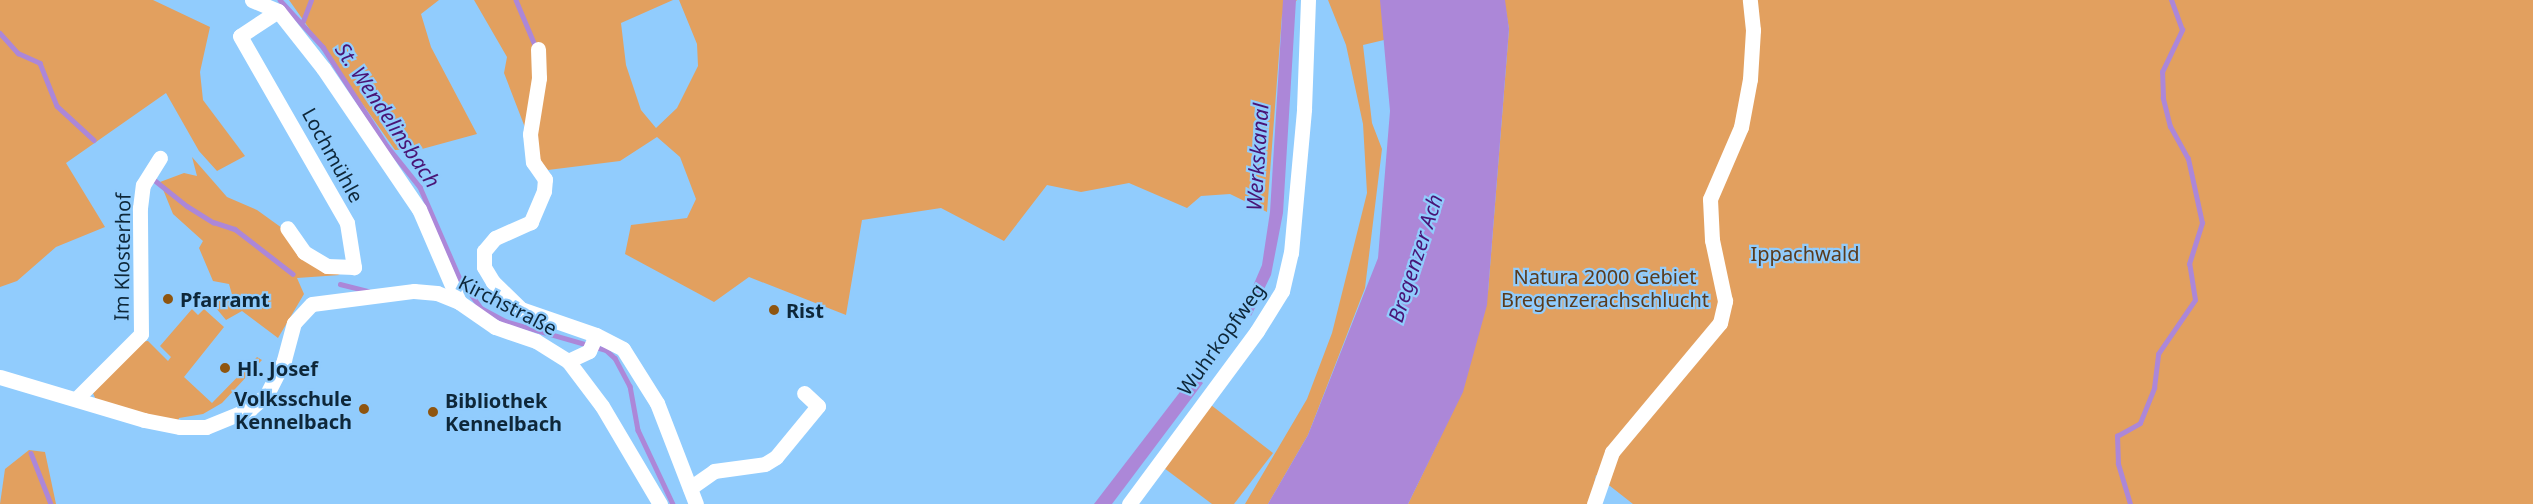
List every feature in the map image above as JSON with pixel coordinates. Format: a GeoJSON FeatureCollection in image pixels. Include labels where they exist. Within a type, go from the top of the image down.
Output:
{"type":"FeatureCollection","features":[{"type":"Feature","properties":{"kind":"street","name":"Lochmühle"},"geometry":{"type":"LineString","coordinates":[[252,0],[278,11],[323,68],[419,209],[459,302]]}},
{"type":"Feature","properties":{"kind":"street","name":"Wuhrkopfweg"},"geometry":{"type":"LineString","coordinates":[[1129,504],[1282,291],[1291,253],[1304,109],[1308,0]]}},
{"type":"Feature","properties":{"kind":"street"},"geometry":{"type":"LineString","coordinates":[[1594,504],[1612,452],[1720,323],[1725,301],[1712,240],[1710,199],[1741,127],[1750,79],[1753,30],[1750,0]]}},
{"type":"Feature","properties":{"kind":"street","name":"Lochmühle"},"geometry":{"type":"LineString","coordinates":[[278,11],[240,36],[347,223],[354,267],[327,266],[304,252],[286,228]]}},
{"type":"Feature","properties":{"kind":"street"},"geometry":{"type":"LineString","coordinates":[[538,50],[539,78],[530,134],[533,162],[545,179],[539,208],[531,222],[495,238],[484,251],[484,267],[493,282],[521,309],[593,342],[623,349],[657,403],[696,504]]}},
{"type":"Feature","properties":{"kind":"street","name":"Im Klosterhof"},"geometry":{"type":"LineString","coordinates":[[76,399],[141,334],[140,208],[144,185],[160,158]]}},
{"type":"Feature","properties":{"kind":"street","name":"Kirchstraße"},"geometry":{"type":"LineString","coordinates":[[76,399],[174,426],[206,427],[250,409],[267,394],[284,360],[294,323],[312,304],[414,291],[437,293],[459,302],[495,327],[536,341],[568,361],[602,406],[660,504]]}},
{"type":"Feature","properties":{"kind":"street"},"geometry":{"type":"LineString","coordinates":[[568,361],[593,342]]}},
{"type":"Feature","properties":{"kind":"street"},"geometry":{"type":"LineString","coordinates":[[0,377],[76,399]]}},
{"type":"Feature","properties":{"kind":"street"},"geometry":{"type":"LineString","coordinates":[[690,488],[714,471],[765,464],[776,457],[818,406],[804,393]]}},
{"type":"Feature","properties":{"kind":"green space"},"geometry":{"type":"Polygon","coordinates":[[[0,0],[153,0],[210,27],[200,72],[203,100],[245,156],[217,171],[199,151],[166,93],[66,163],[105,227],[56,247],[17,281],[0,287],[0,0]]]}},
{"type":"Feature","properties":{"kind":"green space"},"geometry":{"type":"Polygon","coordinates":[[[289,0],[439,0],[421,14],[431,47],[477,134],[422,149],[395,150],[289,0]]]}},
{"type":"Feature","properties":{"kind":"green space"},"geometry":{"type":"Polygon","coordinates":[[[474,0],[673,0],[621,23],[626,65],[641,110],[656,128],[677,108],[698,66],[697,44],[679,0],[1297,0],[1282,15],[1267,212],[1230,194],[1201,196],[1187,208],[1129,183],[1081,192],[1047,185],[1004,241],[941,208],[862,220],[846,315],[749,277],[714,302],[625,254],[631,225],[687,218],[696,199],[680,157],[657,137],[620,161],[548,170],[536,156],[504,73],[507,57],[474,0]]]}},
{"type":"Feature","properties":{"kind":"green space","name":"Ippachwald"},"geometry":{"type":"Polygon","coordinates":[[[1328,0],[2533,0],[2533,504],[1633,504],[1596,475],[1590,504],[1408,504],[1438,442],[1488,292],[1509,29],[1506,11],[1363,45],[1372,123],[1382,149],[1365,288],[1308,435],[1268,504],[1245,504],[1307,399],[1332,333],[1367,193],[1363,124],[1346,45],[1328,0]]]}},
{"type":"Feature","properties":{"kind":"green space"},"geometry":{"type":"Polygon","coordinates":[[[192,157],[227,197],[257,210],[282,228],[316,264],[340,275],[297,278],[304,294],[278,338],[242,311],[226,320],[211,302],[233,298],[229,284],[213,281],[199,248],[203,241],[173,214],[160,182],[184,173],[197,176],[192,157]]]}},
{"type":"Feature","properties":{"kind":"green space"},"geometry":{"type":"Polygon","coordinates":[[[192,309],[198,315],[204,309],[224,327],[184,377],[212,403],[257,357],[262,360],[222,403],[203,414],[179,418],[178,422],[97,402],[92,391],[138,342],[148,341],[168,361],[171,357],[160,346],[192,309]]]}},
{"type":"Feature","properties":{"kind":"green space"},"geometry":{"type":"Polygon","coordinates":[[[1211,405],[1273,453],[1234,504],[1212,504],[1164,468],[1211,405]]]}},
{"type":"Feature","properties":{"kind":"green space"},"geometry":{"type":"Polygon","coordinates":[[[29,450],[45,452],[56,504],[0,504],[5,469],[29,450]]]}},
{"type":"Feature","properties":{"kind":"water"},"geometry":{"type":"Polygon","coordinates":[[[1283,0],[1296,0],[1283,213],[1271,275],[1251,316],[1244,307],[1262,265],[1270,212],[1283,0]]]}},
{"type":"Feature","properties":{"kind":"water","name":"Bregenzer Ach"},"geometry":{"type":"Polygon","coordinates":[[[1380,0],[1505,0],[1509,29],[1487,305],[1463,392],[1408,504],[1268,504],[1308,435],[1378,258],[1390,111],[1380,0]]]}},
{"type":"Feature","properties":{"kind":"water"},"geometry":{"type":"Polygon","coordinates":[[[1193,375],[1203,383],[1112,504],[1094,504],[1193,375]]]}},
{"type":"Feature","properties":{"kind":"waterway","name":"St. Wendelinsbach"},"geometry":{"type":"LineString","coordinates":[[280,0],[323,47],[387,146],[420,187],[460,279],[481,308],[505,321],[606,350],[615,358],[630,386],[638,430],[673,504]]}},
{"type":"Feature","properties":{"kind":"waterway"},"geometry":{"type":"LineString","coordinates":[[303,21],[311,0]]}},
{"type":"Feature","properties":{"kind":"waterway"},"geometry":{"type":"LineString","coordinates":[[516,0],[535,45]]}},
{"type":"Feature","properties":{"kind":"waterway"},"geometry":{"type":"LineString","coordinates":[[2130,504],[2118,464],[2117,436],[2140,423],[2154,388],[2158,354],[2195,300],[2189,264],[2202,223],[2188,159],[2170,127],[2163,98],[2162,72],[2182,30],[2171,0]]}},
{"type":"Feature","properties":{"kind":"waterway"},"geometry":{"type":"LineString","coordinates":[[0,33],[18,53],[40,63],[57,106],[94,140]]}},
{"type":"Feature","properties":{"kind":"waterway"},"geometry":{"type":"LineString","coordinates":[[152,178],[187,206],[213,222],[235,229],[293,274]]}},
{"type":"Feature","properties":{"kind":"waterway"},"geometry":{"type":"LineString","coordinates":[[340,284],[368,291]]}},
{"type":"Feature","properties":{"kind":"waterway"},"geometry":{"type":"LineString","coordinates":[[31,453],[51,504]]}},
{"type":"Feature","properties":{"kind":"place","name":"Pfarramt"},"geometry":{"type":"Point","coordinates":[168,299]}},
{"type":"Feature","properties":{"kind":"place","name":"Rist"},"geometry":{"type":"Point","coordinates":[774,310]}},
{"type":"Feature","properties":{"kind":"place","name":"Hl. Josef"},"geometry":{"type":"Point","coordinates":[225,368]}},
{"type":"Feature","properties":{"kind":"place","name":"Volksschule Kennelbach"},"geometry":{"type":"Point","coordinates":[364,409]}},
{"type":"Feature","properties":{"kind":"place","name":"Bibliothek Kennelbach"},"geometry":{"type":"Point","coordinates":[433,412]}},
{"type":"Feature","properties":{"kind":"water label","name":"Werkskanal"},"geometry":{"type":"Point","coordinates":[1257,157]}},
{"type":"Feature","properties":{"kind":"park label","name":"Natura 2000 Gebiet Bregenzerachschlucht"},"geometry":{"type":"Point","coordinates":[1605,288]}}]}
